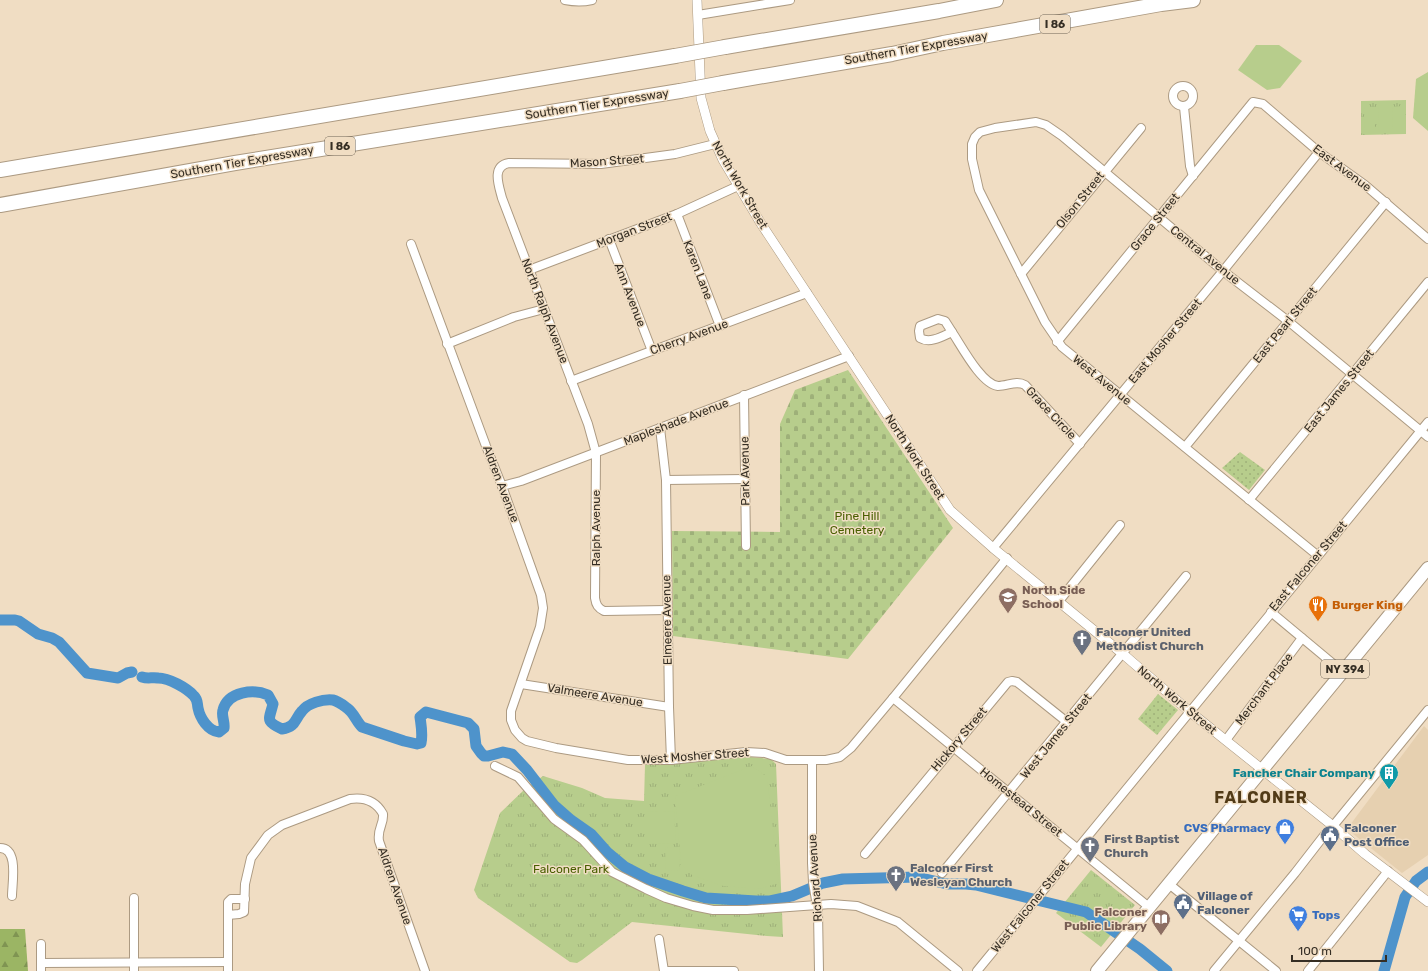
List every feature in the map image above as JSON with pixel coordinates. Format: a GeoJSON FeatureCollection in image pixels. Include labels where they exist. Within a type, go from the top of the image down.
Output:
{"type":"FeatureCollection","features":[{"type":"Feature","properties":{"kind":"highway"},"geometry":{"type":"LineString","coordinates":[[0,170],[853,26],[996,0]]}},
{"type":"Feature","properties":{"kind":"highway","name":"Southern Tier Expressway"},"geometry":{"type":"LineString","coordinates":[[0,205],[235,163],[680,91],[892,54],[917,48],[1161,4],[1193,0]]}},
{"type":"Feature","properties":{"kind":"main road","name":"NY 394"},"geometry":{"type":"LineString","coordinates":[[1097,971],[1261,769],[1284,745],[1428,568]]}},
{"type":"Feature","properties":{"kind":"street"},"geometry":{"type":"LineString","coordinates":[[565,0],[584,2],[592,0]]}},
{"type":"Feature","properties":{"kind":"street","name":"North Work Street"},"geometry":{"type":"LineString","coordinates":[[697,0],[701,98],[715,144],[738,186],[950,510],[993,548],[1059,601],[1189,712],[1333,826],[1365,854],[1427,901]]}},
{"type":"Feature","properties":{"kind":"street"},"geometry":{"type":"LineString","coordinates":[[698,15],[790,0]]}},
{"type":"Feature","properties":{"kind":"street","name":"East Avenue"},"geometry":{"type":"LineString","coordinates":[[1253,102],[1263,104],[1320,152],[1386,202],[1428,239]]}},
{"type":"Feature","properties":{"kind":"street","name":"Grace Street"},"geometry":{"type":"LineString","coordinates":[[1057,342],[1253,102]]}},
{"type":"Feature","properties":{"kind":"street"},"geometry":{"type":"LineString","coordinates":[[1184,107],[1190,166],[1194,176]]}},
{"type":"Feature","properties":{"kind":"street","name":"Central Avenue"},"geometry":{"type":"LineString","coordinates":[[972,144],[975,137],[980,132],[1036,122],[1046,125],[1223,271],[1353,374],[1428,437]]}},
{"type":"Feature","properties":{"kind":"street","name":"Olson Street"},"geometry":{"type":"LineString","coordinates":[[1021,274],[1140,128]]}},
{"type":"Feature","properties":{"kind":"street","name":"Mason Street"},"geometry":{"type":"LineString","coordinates":[[499,170],[504,164],[509,163],[578,164],[621,162],[674,154],[715,144]]}},
{"type":"Feature","properties":{"kind":"street","name":"West Avenue"},"geometry":{"type":"LineString","coordinates":[[972,144],[972,159],[979,190],[1045,322],[1062,348],[1317,555]]}},
{"type":"Feature","properties":{"kind":"street","name":"East Mosher Street"},"geometry":{"type":"LineString","coordinates":[[993,548],[1320,152]]}},
{"type":"Feature","properties":{"kind":"street","name":"North Ralph Avenue"},"geometry":{"type":"LineString","coordinates":[[499,170],[497,179],[502,198],[588,424],[596,453]]}},
{"type":"Feature","properties":{"kind":"street","name":"Morgan Street"},"geometry":{"type":"LineString","coordinates":[[529,270],[677,214],[738,186]]}},
{"type":"Feature","properties":{"kind":"street","name":"East Pearl Street"},"geometry":{"type":"LineString","coordinates":[[1185,447],[1386,202]]}},
{"type":"Feature","properties":{"kind":"street","name":"Karen Lane"},"geometry":{"type":"LineString","coordinates":[[677,214],[720,326]]}},
{"type":"Feature","properties":{"kind":"street","name":"Ann Avenue"},"geometry":{"type":"LineString","coordinates":[[609,240],[652,351]]}},
{"type":"Feature","properties":{"kind":"street","name":"Aldren Avenue"},"geometry":{"type":"LineString","coordinates":[[412,244],[541,595],[542,608],[540,627],[521,684],[512,704],[511,720],[514,727]]}},
{"type":"Feature","properties":{"kind":"street","name":"East James Street"},"geometry":{"type":"LineString","coordinates":[[1249,500],[1428,282]]}},
{"type":"Feature","properties":{"kind":"street","name":"Cherry Avenue"},"geometry":{"type":"LineString","coordinates":[[571,381],[807,293]]}},
{"type":"Feature","properties":{"kind":"street"},"geometry":{"type":"LineString","coordinates":[[448,344],[514,316],[544,309]]}},
{"type":"Feature","properties":{"kind":"street","name":"Grace Circle"},"geometry":{"type":"LineString","coordinates":[[952,332],[978,371],[986,380],[998,386],[1021,382],[1080,444]]}},
{"type":"Feature","properties":{"kind":"street","name":"Mapleshade Avenue"},"geometry":{"type":"LineString","coordinates":[[502,486],[521,481],[596,453],[849,356]]}},
{"type":"Feature","properties":{"kind":"street","name":"Park Avenue"},"geometry":{"type":"LineString","coordinates":[[744,396],[746,546]]}},
{"type":"Feature","properties":{"kind":"street","name":"East Falconer Street"},"geometry":{"type":"LineString","coordinates":[[1189,712],[1428,422]]}},
{"type":"Feature","properties":{"kind":"street","name":"Elmeere Avenue"},"geometry":{"type":"LineString","coordinates":[[660,428],[666,480],[667,610],[671,760]]}},
{"type":"Feature","properties":{"kind":"street","name":"Ralph Avenue"},"geometry":{"type":"LineString","coordinates":[[596,453],[596,604],[604,611],[667,610]]}},
{"type":"Feature","properties":{"kind":"street"},"geometry":{"type":"LineString","coordinates":[[666,480],[745,479]]}},
{"type":"Feature","properties":{"kind":"street"},"geometry":{"type":"LineString","coordinates":[[1059,601],[1120,525]]}},
{"type":"Feature","properties":{"kind":"street","name":"West Mosher Street"},"geometry":{"type":"LineString","coordinates":[[514,727],[522,738],[534,743],[628,760],[671,760],[746,752],[765,753],[786,760],[812,761],[840,757],[846,754],[893,698],[1007,558]]}},
{"type":"Feature","properties":{"kind":"street"},"geometry":{"type":"LineString","coordinates":[[1122,654],[1186,576]]}},
{"type":"Feature","properties":{"kind":"street"},"geometry":{"type":"LineString","coordinates":[[1271,612],[1343,672]]}},
{"type":"Feature","properties":{"kind":"street","name":"Merchant Place"},"geometry":{"type":"LineString","coordinates":[[1226,740],[1302,638]]}},
{"type":"Feature","properties":{"kind":"street","name":"West James Street"},"geometry":{"type":"LineString","coordinates":[[942,873],[1122,654]]}},
{"type":"Feature","properties":{"kind":"street","name":"Hickory Street"},"geometry":{"type":"LineString","coordinates":[[865,854],[1005,684],[1012,681],[1017,682],[1067,722]]}},
{"type":"Feature","properties":{"kind":"street","name":"Valmeere Avenue"},"geometry":{"type":"LineString","coordinates":[[521,684],[669,707]]}},
{"type":"Feature","properties":{"kind":"street","name":"Homestead Street"},"geometry":{"type":"LineString","coordinates":[[893,698],[1149,907]]}},
{"type":"Feature","properties":{"kind":"street"},"geometry":{"type":"LineString","coordinates":[[1214,971],[1428,710]]}},
{"type":"Feature","properties":{"kind":"street","name":"West Falconer Street"},"geometry":{"type":"LineString","coordinates":[[976,971],[1189,712]]}},
{"type":"Feature","properties":{"kind":"street","name":"Richard Avenue"},"geometry":{"type":"LineString","coordinates":[[812,761],[813,882],[818,905],[819,971]]}},
{"type":"Feature","properties":{"kind":"street"},"geometry":{"type":"LineString","coordinates":[[495,766],[518,777],[554,819],[583,840],[612,872],[666,898],[713,910],[754,910],[845,904],[857,906],[898,922],[958,971]]}},
{"type":"Feature","properties":{"kind":"street","name":"Aldren Avenue"},"geometry":{"type":"LineString","coordinates":[[228,915],[244,912],[245,884],[251,858],[268,835],[282,825],[344,801],[356,798],[368,800],[374,803],[383,814],[379,831],[380,841],[425,971]]}},
{"type":"Feature","properties":{"kind":"street"},"geometry":{"type":"LineString","coordinates":[[0,848],[10,851],[13,858],[12,896]]}},
{"type":"Feature","properties":{"kind":"street"},"geometry":{"type":"LineString","coordinates":[[1308,971],[1388,871]]}},
{"type":"Feature","properties":{"kind":"street"},"geometry":{"type":"LineString","coordinates":[[1169,884],[1276,971]]}},
{"type":"Feature","properties":{"kind":"street"},"geometry":{"type":"LineString","coordinates":[[134,898],[134,967]]}},
{"type":"Feature","properties":{"kind":"street"},"geometry":{"type":"LineString","coordinates":[[228,971],[229,900],[245,899]]}},
{"type":"Feature","properties":{"kind":"street"},"geometry":{"type":"LineString","coordinates":[[659,939],[664,971],[734,971]]}},
{"type":"Feature","properties":{"kind":"street"},"geometry":{"type":"LineString","coordinates":[[41,944],[41,967],[134,967],[228,962]]}},
{"type":"Feature","properties":{"kind":"shaded area"},"geometry":{"type":"Polygon","coordinates":[[[1424,726],[1428,730],[1428,855],[1402,873],[1347,829],[1424,726]]]}},
{"type":"Feature","properties":{"kind":"green space"},"geometry":{"type":"Polygon","coordinates":[[[1256,45],[1279,45],[1302,61],[1280,88],[1267,90],[1238,70],[1256,45]]]}},
{"type":"Feature","properties":{"kind":"green space"},"geometry":{"type":"Polygon","coordinates":[[[1428,72],[1428,131],[1413,118],[1416,79],[1428,72]]]}},
{"type":"Feature","properties":{"kind":"green space"},"geometry":{"type":"Polygon","coordinates":[[[1406,100],[1406,134],[1361,135],[1361,101],[1406,100]]]}},
{"type":"Feature","properties":{"kind":"green space"},"geometry":{"type":"Polygon","coordinates":[[[1403,106],[1403,129],[1393,129],[1392,107],[1403,106]]]}},
{"type":"Feature","properties":{"kind":"green space"},"geometry":{"type":"Polygon","coordinates":[[[1364,107],[1375,107],[1375,130],[1365,130],[1364,107]]]}},
{"type":"Feature","properties":{"kind":"green space"},"geometry":{"type":"Polygon","coordinates":[[[1378,107],[1389,107],[1389,130],[1379,130],[1378,107]]]}},
{"type":"Feature","properties":{"kind":"green space","name":"Pine Hill Cemetery"},"geometry":{"type":"Polygon","coordinates":[[[848,370],[953,528],[848,659],[673,636],[672,531],[780,532],[780,424],[795,390],[848,370]]]}},
{"type":"Feature","properties":{"kind":"green space"},"geometry":{"type":"Polygon","coordinates":[[[1240,452],[1265,470],[1249,490],[1222,468],[1240,452]]]}},
{"type":"Feature","properties":{"kind":"green space"},"geometry":{"type":"Polygon","coordinates":[[[1158,694],[1178,710],[1157,735],[1138,719],[1158,694]]]}},
{"type":"Feature","properties":{"kind":"green space","name":"Falconer Park"},"geometry":{"type":"Polygon","coordinates":[[[750,757],[771,759],[776,764],[783,937],[632,922],[582,960],[577,963],[570,962],[478,898],[474,890],[500,813],[525,789],[543,776],[582,788],[605,798],[644,801],[645,765],[750,757]]]}},
{"type":"Feature","properties":{"kind":"green space"},"geometry":{"type":"Polygon","coordinates":[[[752,766],[767,777],[779,883],[759,889],[723,886],[692,875],[681,863],[675,796],[752,766]]]}},
{"type":"Feature","properties":{"kind":"green space"},"geometry":{"type":"Polygon","coordinates":[[[674,811],[676,843],[647,844],[647,812],[674,811]]]}},
{"type":"Feature","properties":{"kind":"green space"},"geometry":{"type":"Polygon","coordinates":[[[679,847],[680,870],[666,871],[665,848],[679,847]]]}},
{"type":"Feature","properties":{"kind":"green space"},"geometry":{"type":"Polygon","coordinates":[[[1091,870],[1135,905],[1101,947],[1056,913],[1091,870]]]}},
{"type":"Feature","properties":{"kind":"green space"},"geometry":{"type":"Polygon","coordinates":[[[0,929],[25,929],[28,971],[0,971],[0,929]]]}},
{"type":"Feature","properties":{"kind":"waterway"},"geometry":{"type":"LineString","coordinates":[[0,620],[19,621],[38,634],[52,638],[59,642],[87,673],[118,678],[132,672]]}},
{"type":"Feature","properties":{"kind":"waterway"},"geometry":{"type":"LineString","coordinates":[[142,677],[162,678],[178,684],[187,690],[196,699],[199,712],[208,727],[219,732],[224,728],[223,712],[226,704],[236,695],[249,692],[268,695],[273,704],[270,720],[273,724],[282,729],[290,727],[302,711],[308,706],[316,702],[329,700],[337,701],[347,708],[362,727],[417,744],[421,743],[422,740],[420,717],[426,712],[468,723],[474,729],[476,746],[484,756],[503,752],[512,754],[527,770],[554,805],[571,820],[591,834],[607,852],[625,867],[648,879],[706,898],[769,901],[792,896],[823,883],[843,879],[917,877],[947,884],[976,885],[1086,912],[1140,949],[1167,971]]}},
{"type":"Feature","properties":{"kind":"waterway"},"geometry":{"type":"LineString","coordinates":[[1384,971],[1405,897],[1416,881],[1428,872]]}},
{"type":"Feature","properties":{"kind":"place","name":"North Side School"},"geometry":{"type":"Point","coordinates":[1008,614]}},
{"type":"Feature","properties":{"kind":"place","name":"Burger King"},"geometry":{"type":"Point","coordinates":[1318,622]}},
{"type":"Feature","properties":{"kind":"place","name":"Falconer United Methodist Church"},"geometry":{"type":"Point","coordinates":[1082,656]}},
{"type":"Feature","properties":{"kind":"place","name":"Fancher Chair Company"},"geometry":{"type":"Point","coordinates":[1389,790]}},
{"type":"Feature","properties":{"kind":"place","name":"CVS Pharmacy"},"geometry":{"type":"Point","coordinates":[1285,845]}},
{"type":"Feature","properties":{"kind":"place","name":"Falconer Post Office"},"geometry":{"type":"Point","coordinates":[1330,852]}},
{"type":"Feature","properties":{"kind":"place","name":"First Baptist Church"},"geometry":{"type":"Point","coordinates":[1090,863]}},
{"type":"Feature","properties":{"kind":"place","name":"Falconer First Wesleyan Church"},"geometry":{"type":"Point","coordinates":[896,892]}},
{"type":"Feature","properties":{"kind":"place","name":"Village of Falconer"},"geometry":{"type":"Point","coordinates":[1183,920]}},
{"type":"Feature","properties":{"kind":"place","name":"Tops"},"geometry":{"type":"Point","coordinates":[1298,932]}},
{"type":"Feature","properties":{"kind":"place","name":"Falconer Public Library"},"geometry":{"type":"Point","coordinates":[1161,936]}},
{"type":"Feature","properties":{"kind":"district","name":"FALCONER"},"geometry":{"type":"Point","coordinates":[1261,797]}}]}
